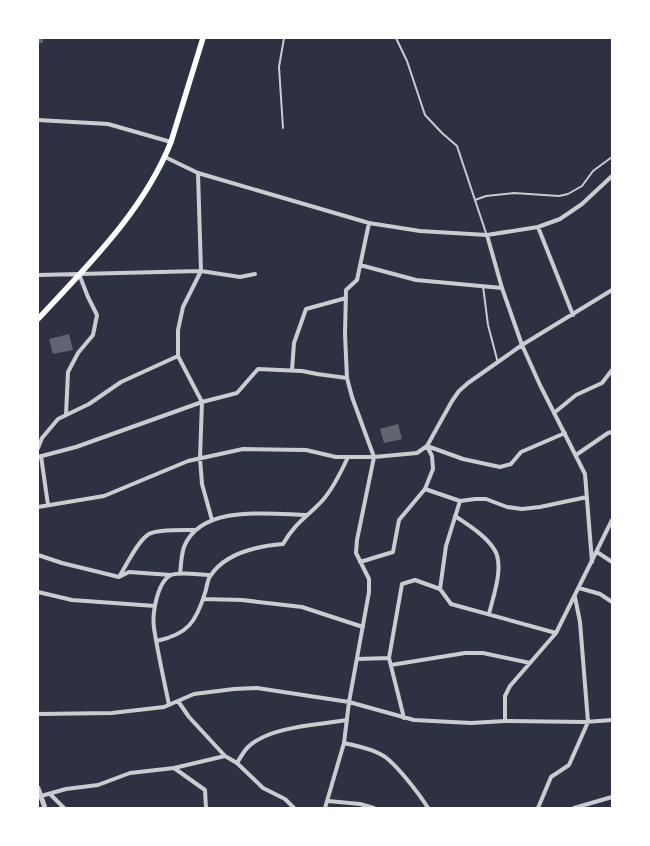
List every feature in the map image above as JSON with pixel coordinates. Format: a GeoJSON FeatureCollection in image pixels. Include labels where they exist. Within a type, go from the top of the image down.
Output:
{"type":"FeatureCollection","features":[{"type":"Feature","properties":{"kind":"main road"},"geometry":{"type":"LineString","coordinates":[[38,319],[80,274],[140,201],[165,157],[171,142],[203,38]]}},
{"type":"Feature","properties":{"kind":"street"},"geometry":{"type":"LineString","coordinates":[[38,120],[108,124],[171,142]]}},
{"type":"Feature","properties":{"kind":"street"},"geometry":{"type":"LineString","coordinates":[[165,157],[198,173],[368,223],[420,231],[487,235],[538,227],[560,219],[571,212],[612,176]]}},
{"type":"Feature","properties":{"kind":"street"},"geometry":{"type":"LineString","coordinates":[[198,173],[201,271],[183,307],[178,330],[178,356],[202,402],[200,458],[202,484],[212,520]]}},
{"type":"Feature","properties":{"kind":"street"},"geometry":{"type":"LineString","coordinates":[[325,808],[344,743],[349,702],[370,592],[369,579],[356,553],[374,457],[347,378],[346,298],[346,290],[357,280],[368,223]]}},
{"type":"Feature","properties":{"kind":"street"},"geometry":{"type":"LineString","coordinates":[[538,227],[573,314]]}},
{"type":"Feature","properties":{"kind":"street"},"geometry":{"type":"LineString","coordinates":[[487,235],[502,288],[522,345],[554,413],[586,474],[592,562]]}},
{"type":"Feature","properties":{"kind":"street"},"geometry":{"type":"LineString","coordinates":[[360,265],[416,280],[502,288]]}},
{"type":"Feature","properties":{"kind":"street"},"geometry":{"type":"LineString","coordinates":[[38,275],[201,271],[240,277],[255,274]]}},
{"type":"Feature","properties":{"kind":"street"},"geometry":{"type":"LineString","coordinates":[[66,415],[68,372],[78,353],[93,335],[97,315],[80,274]]}},
{"type":"Feature","properties":{"kind":"street"},"geometry":{"type":"LineString","coordinates":[[38,507],[104,496],[188,461],[243,450],[306,450],[336,457],[374,457],[417,453],[427,446],[459,391],[522,345],[612,290]]}},
{"type":"Feature","properties":{"kind":"street"},"geometry":{"type":"LineString","coordinates":[[292,370],[294,343],[306,310],[346,298]]}},
{"type":"Feature","properties":{"kind":"street"},"geometry":{"type":"LineString","coordinates":[[38,448],[42,438],[58,419],[89,404],[121,382],[178,356]]}},
{"type":"Feature","properties":{"kind":"street"},"geometry":{"type":"LineString","coordinates":[[48,505],[39,457],[76,447],[202,402],[237,393],[258,369],[292,370],[347,378]]}},
{"type":"Feature","properties":{"kind":"street"},"geometry":{"type":"LineString","coordinates":[[554,413],[576,395],[602,383],[612,370]]}},
{"type":"Feature","properties":{"kind":"street"},"geometry":{"type":"LineString","coordinates":[[576,455],[612,432]]}},
{"type":"Feature","properties":{"kind":"street"},"geometry":{"type":"LineString","coordinates":[[427,446],[463,459],[500,467],[511,464],[521,452],[565,433]]}},
{"type":"Feature","properties":{"kind":"street"},"geometry":{"type":"LineString","coordinates":[[360,562],[392,552],[399,520],[425,489],[433,469],[432,456],[427,446]]}},
{"type":"Feature","properties":{"kind":"street"},"geometry":{"type":"LineString","coordinates":[[157,641],[171,638],[188,628],[193,622],[203,599],[210,575],[225,561],[245,551],[283,544],[291,530],[324,499],[348,457]]}},
{"type":"Feature","properties":{"kind":"street"},"geometry":{"type":"LineString","coordinates":[[425,489],[460,501],[486,500],[507,507],[522,509],[587,498]]}},
{"type":"Feature","properties":{"kind":"street"},"geometry":{"type":"LineString","coordinates":[[440,589],[446,546],[460,501]]}},
{"type":"Feature","properties":{"kind":"street"},"geometry":{"type":"LineString","coordinates":[[180,574],[184,547],[196,530],[212,520],[240,514],[306,515]]}},
{"type":"Feature","properties":{"kind":"street"},"geometry":{"type":"LineString","coordinates":[[455,516],[481,534],[495,550],[499,574],[489,614]]}},
{"type":"Feature","properties":{"kind":"street"},"geometry":{"type":"LineString","coordinates":[[504,721],[505,696],[510,686],[556,633],[612,520]]}},
{"type":"Feature","properties":{"kind":"street"},"geometry":{"type":"LineString","coordinates":[[119,577],[149,534],[175,530],[196,530]]}},
{"type":"Feature","properties":{"kind":"street"},"geometry":{"type":"LineString","coordinates":[[597,552],[612,562]]}},
{"type":"Feature","properties":{"kind":"street"},"geometry":{"type":"LineString","coordinates":[[38,555],[119,577],[129,572],[171,576],[180,574],[210,575]]}},
{"type":"Feature","properties":{"kind":"street"},"geometry":{"type":"LineString","coordinates":[[169,705],[154,627],[155,606],[160,588],[171,576]]}},
{"type":"Feature","properties":{"kind":"street"},"geometry":{"type":"LineString","coordinates":[[404,718],[389,658],[402,584],[415,580],[440,589],[451,604],[556,633]]}},
{"type":"Feature","properties":{"kind":"street"},"geometry":{"type":"LineString","coordinates":[[579,588],[600,594],[612,602]]}},
{"type":"Feature","properties":{"kind":"street"},"geometry":{"type":"LineString","coordinates":[[38,592],[72,600],[155,606]]}},
{"type":"Feature","properties":{"kind":"street"},"geometry":{"type":"LineString","coordinates":[[538,808],[551,777],[569,765],[588,722],[580,622],[575,597]]}},
{"type":"Feature","properties":{"kind":"street"},"geometry":{"type":"LineString","coordinates":[[203,599],[242,600],[302,607],[363,626]]}},
{"type":"Feature","properties":{"kind":"street"},"geometry":{"type":"LineString","coordinates":[[390,665],[465,653],[484,653],[530,663]]}},
{"type":"Feature","properties":{"kind":"street"},"geometry":{"type":"LineString","coordinates":[[357,659],[389,658]]}},
{"type":"Feature","properties":{"kind":"street"},"geometry":{"type":"LineString","coordinates":[[38,714],[112,713],[164,707],[194,694],[257,688],[349,702],[414,720],[471,724],[504,721],[588,722],[612,720]]}},
{"type":"Feature","properties":{"kind":"street"},"geometry":{"type":"LineString","coordinates":[[178,701],[189,717],[225,756],[237,763],[263,788],[285,799],[294,808]]}},
{"type":"Feature","properties":{"kind":"street"},"geometry":{"type":"LineString","coordinates":[[237,763],[248,747],[262,737],[287,729],[346,720]]}},
{"type":"Feature","properties":{"kind":"street"},"geometry":{"type":"LineString","coordinates":[[344,743],[372,750],[384,756],[419,794],[428,808]]}},
{"type":"Feature","properties":{"kind":"street"},"geometry":{"type":"LineString","coordinates":[[41,796],[66,789],[98,785],[130,772],[174,768],[225,756]]}},
{"type":"Feature","properties":{"kind":"street"},"geometry":{"type":"LineString","coordinates":[[174,768],[205,790],[206,808]]}},
{"type":"Feature","properties":{"kind":"street"},"geometry":{"type":"LineString","coordinates":[[38,788],[45,808]]}},
{"type":"Feature","properties":{"kind":"street"},"geometry":{"type":"LineString","coordinates":[[50,794],[64,808]]}},
{"type":"Feature","properties":{"kind":"street"},"geometry":{"type":"LineString","coordinates":[[574,808],[612,797]]}},
{"type":"Feature","properties":{"kind":"street"},"geometry":{"type":"LineString","coordinates":[[328,801],[374,808]]}},
{"type":"Feature","properties":{"kind":"lane"},"geometry":{"type":"LineString","coordinates":[[283,128],[279,67],[284,38]]}},
{"type":"Feature","properties":{"kind":"lane"},"geometry":{"type":"LineString","coordinates":[[396,38],[407,61],[425,115],[442,134],[457,146],[487,235]]}},
{"type":"Feature","properties":{"kind":"lane"},"geometry":{"type":"LineString","coordinates":[[475,200],[486,196],[514,193],[559,196],[568,194],[582,186],[593,171],[612,157]]}},
{"type":"Feature","properties":{"kind":"lane"},"geometry":{"type":"LineString","coordinates":[[483,286],[488,325],[498,362]]}},
{"type":"Feature","properties":{"kind":"building"},"geometry":{"type":"Polygon","coordinates":[[[38,38],[43,38],[43,43],[38,43],[38,38]]]}},
{"type":"Feature","properties":{"kind":"building"},"geometry":{"type":"Polygon","coordinates":[[[69,334],[73,350],[53,354],[49,339],[69,334]]]}},
{"type":"Feature","properties":{"kind":"building"},"geometry":{"type":"Polygon","coordinates":[[[398,424],[402,439],[384,443],[380,429],[398,424]]]}}]}
